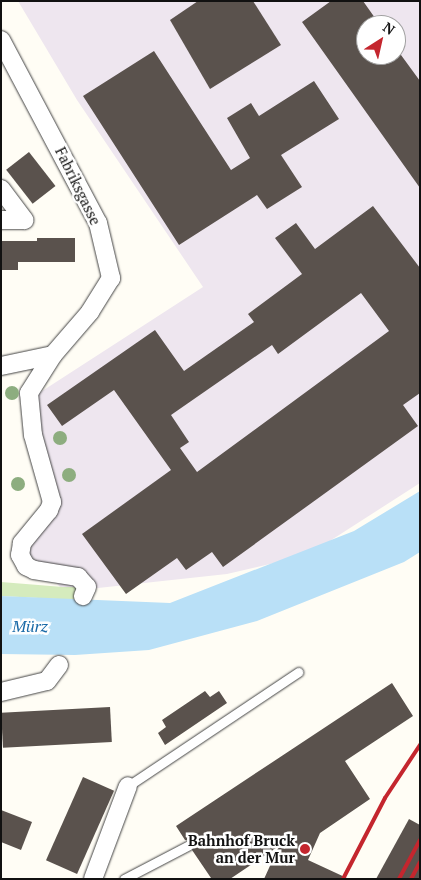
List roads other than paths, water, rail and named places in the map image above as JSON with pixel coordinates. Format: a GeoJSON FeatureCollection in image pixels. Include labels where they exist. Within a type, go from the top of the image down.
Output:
{"type":"FeatureCollection","features":[{"type":"Feature","properties":{"kind":"street","name":"Fabriksgasse"},"geometry":{"type":"LineString","coordinates":[[1,40],[98,224],[111,278],[90,312],[53,355],[29,393],[33,435],[42,462],[51,505],[22,542],[20,555],[26,566],[34,570],[78,577],[86,587],[83,596]]}},
{"type":"Feature","properties":{"kind":"street"},"geometry":{"type":"LineString","coordinates":[[1,189],[24,220],[1,220]]}},
{"type":"Feature","properties":{"kind":"street"},"geometry":{"type":"LineString","coordinates":[[1,366],[53,355]]}},
{"type":"Feature","properties":{"kind":"street"},"geometry":{"type":"LineString","coordinates":[[1,692],[47,681],[59,665]]}},
{"type":"Feature","properties":{"kind":"street"},"geometry":{"type":"LineString","coordinates":[[93,879],[128,786]]}},
{"type":"Feature","properties":{"kind":"lane"},"geometry":{"type":"LineString","coordinates":[[128,786],[298,672]]}},
{"type":"Feature","properties":{"kind":"lane"},"geometry":{"type":"LineString","coordinates":[[124,879],[189,845]]}},
{"type":"Feature","properties":{"kind":"water","name":"Mürz"},"geometry":{"type":"Polygon","coordinates":[[[420,491],[420,552],[404,562],[257,621],[149,650],[75,655],[1,654],[1,596],[170,603],[354,531],[420,491]]]}},
{"type":"Feature","properties":{"kind":"railway"},"geometry":{"type":"LineString","coordinates":[[343,879],[385,798],[420,745]]}},
{"type":"Feature","properties":{"kind":"railway"},"geometry":{"type":"LineString","coordinates":[[399,879],[420,840]]}},
{"type":"Feature","properties":{"kind":"railway"},"geometry":{"type":"LineString","coordinates":[[411,879],[420,862]]}},
{"type":"Feature","properties":{"kind":"place","name":"Bahnhof Bruck an der Mur"},"geometry":{"type":"Point","coordinates":[305,849]}}]}
